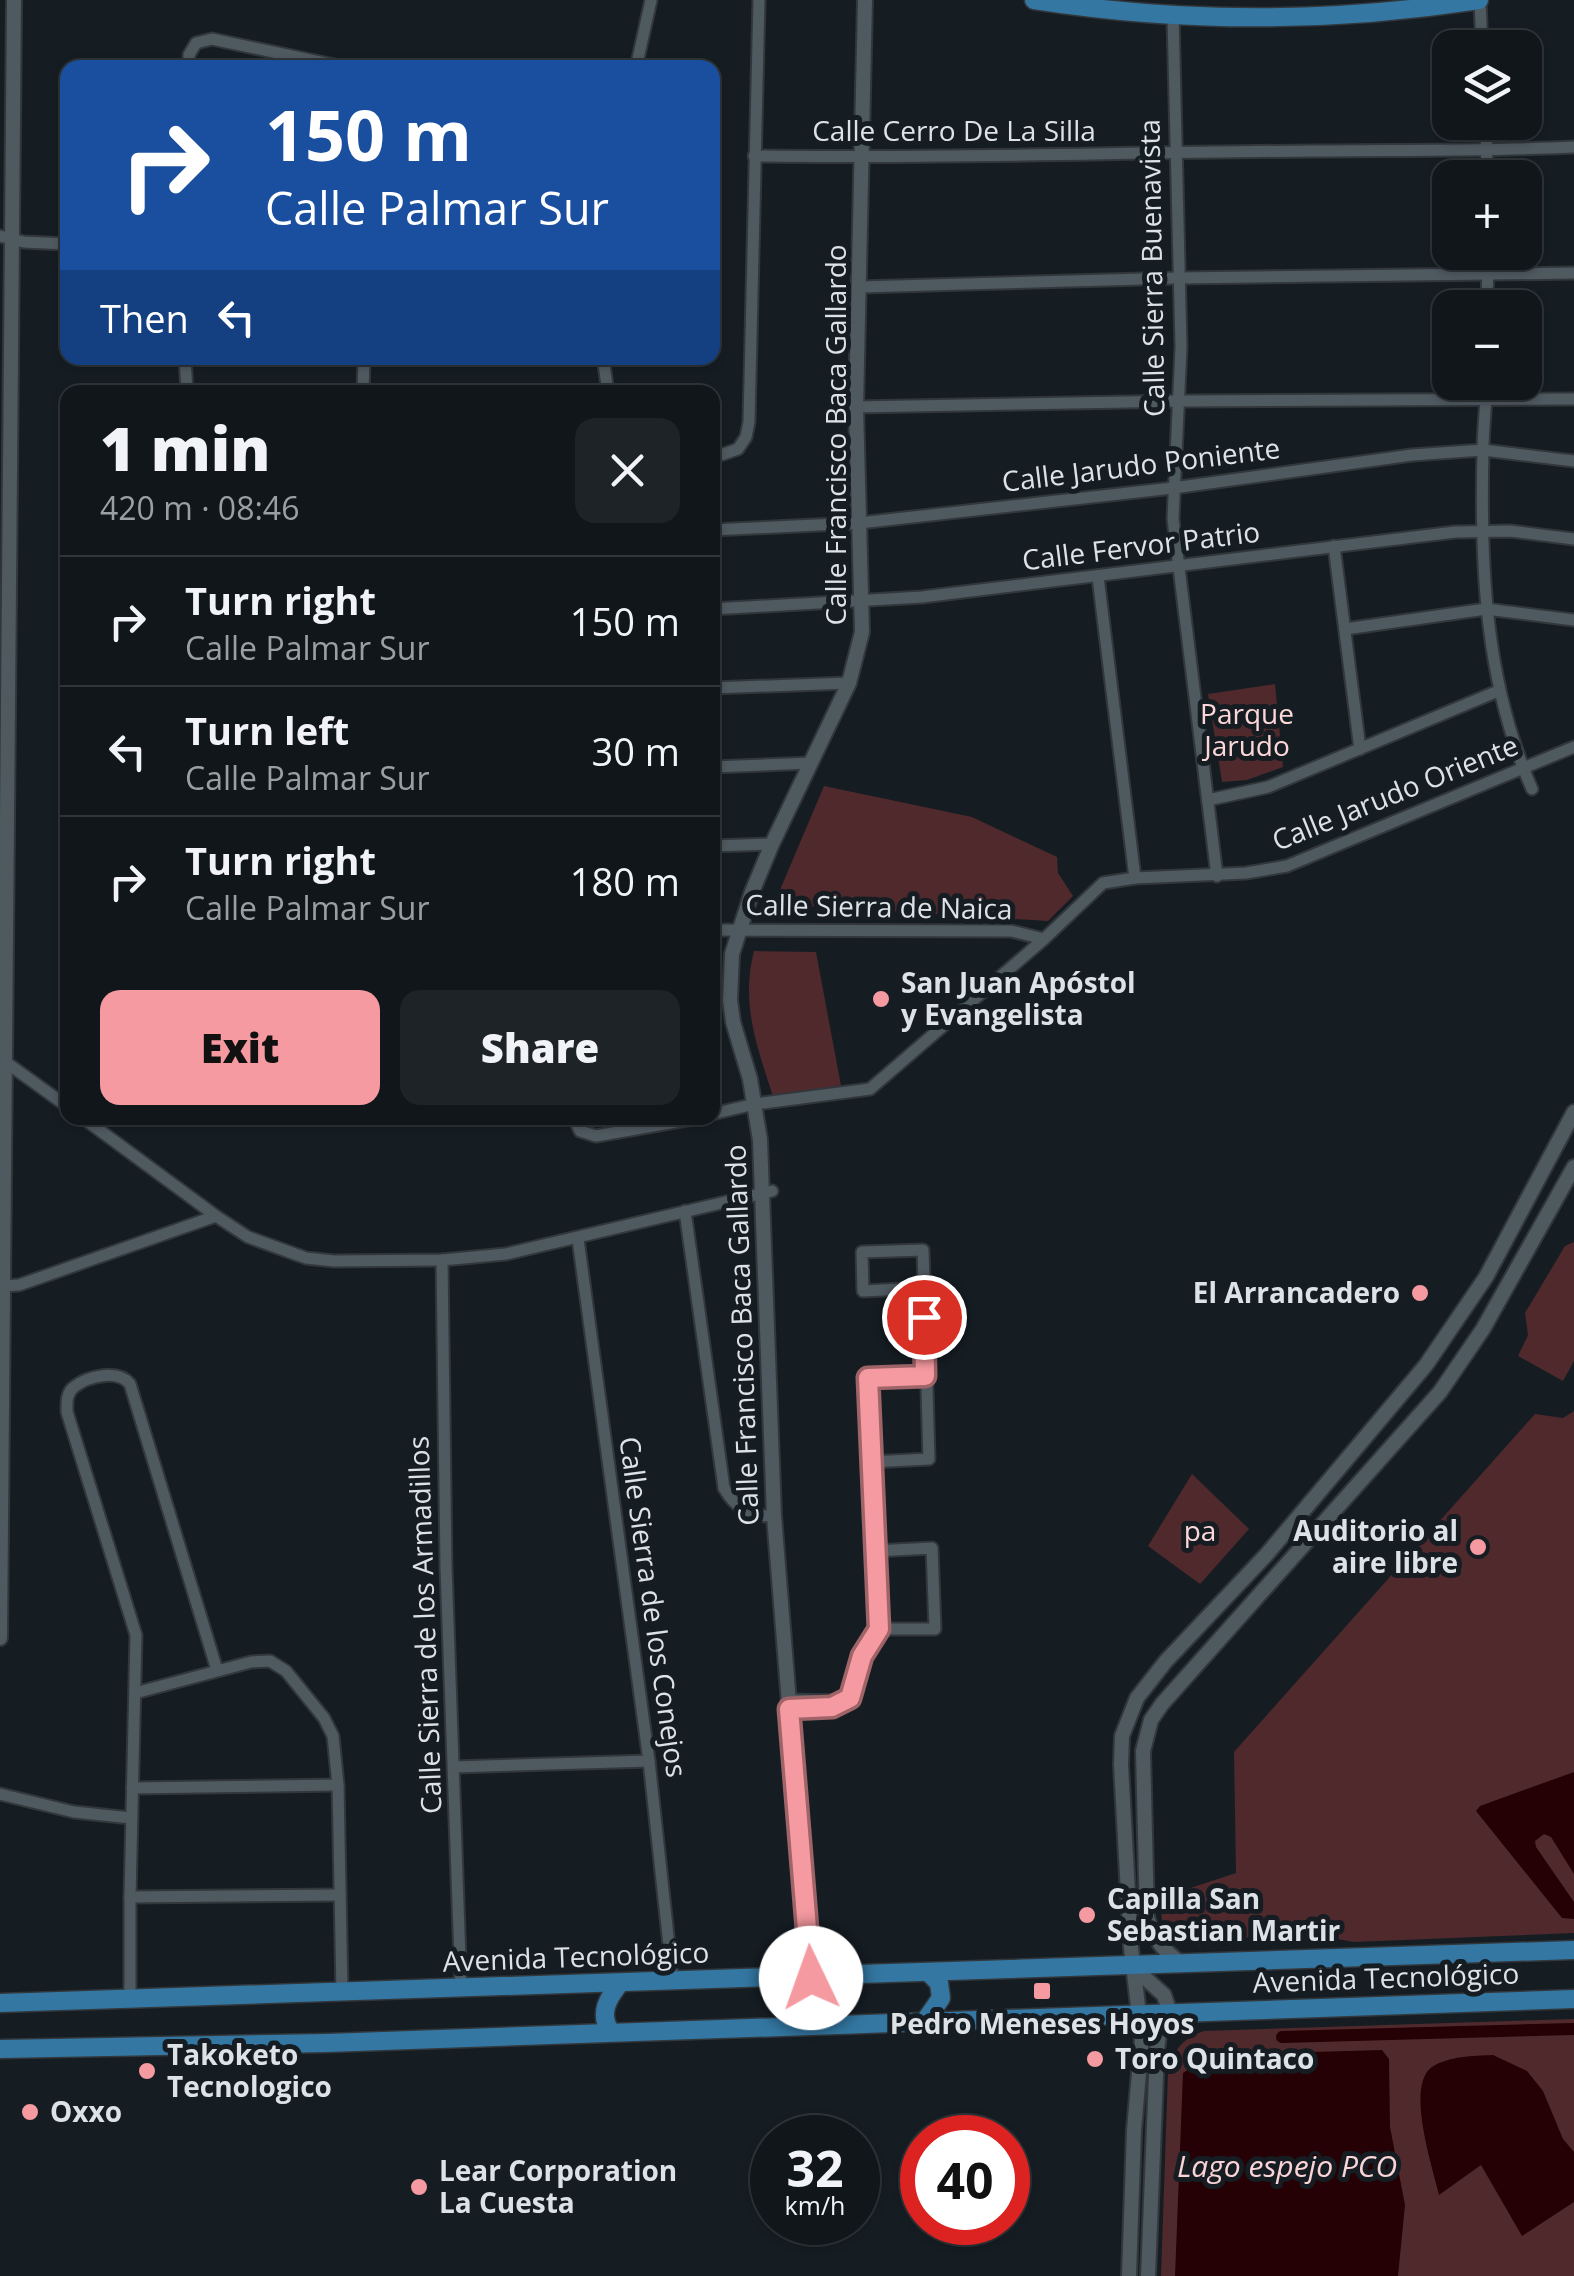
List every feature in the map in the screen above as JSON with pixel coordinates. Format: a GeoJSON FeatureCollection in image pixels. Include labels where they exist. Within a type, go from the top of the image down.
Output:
{"type":"FeatureCollection","features":[{"type":"Feature","properties":{"kind":"main road"},"geometry":{"type":"LineString","coordinates":[[1034,0],[1173,16],[1354,16],[1480,0]]}},
{"type":"Feature","properties":{"kind":"main road","name":"Avenida Tecnológico"},"geometry":{"type":"LineString","coordinates":[[0,2003],[1574,1950]]}},
{"type":"Feature","properties":{"kind":"main road"},"geometry":{"type":"LineString","coordinates":[[925,2021],[941,1998],[939,1983],[929,1973]]}},
{"type":"Feature","properties":{"kind":"main road"},"geometry":{"type":"LineString","coordinates":[[611,2032],[605,2021],[606,2002],[620,1984]]}},
{"type":"Feature","properties":{"kind":"main road","name":"Avenida Tecnológico"},"geometry":{"type":"LineString","coordinates":[[0,2049],[310,2043],[1574,1999]]}},
{"type":"Feature","properties":{"kind":"street"},"geometry":{"type":"LineString","coordinates":[[0,1638],[7,1063],[7,49],[14,0]]}},
{"type":"Feature","properties":{"kind":"street"},"geometry":{"type":"LineString","coordinates":[[638,60],[651,0]]}},
{"type":"Feature","properties":{"kind":"street"},"geometry":{"type":"LineString","coordinates":[[720,455],[738,449],[748,422],[759,0]]}},
{"type":"Feature","properties":{"kind":"street","name":"Calle Francisco Baca Gallardo"},"geometry":{"type":"LineString","coordinates":[[811,1978],[774,1516],[767,1193],[755,1104],[730,1000],[732,954],[739,929],[772,844],[857,660],[864,602],[856,408],[866,0]]}},
{"type":"Feature","properties":{"kind":"street"},"geometry":{"type":"LineString","coordinates":[[1480,0],[1481,30]]}},
{"type":"Feature","properties":{"kind":"street","name":"Calle Sierra Buenavista"},"geometry":{"type":"LineString","coordinates":[[1173,16],[1181,401],[1173,488],[1217,876]]}},
{"type":"Feature","properties":{"kind":"street"},"geometry":{"type":"LineString","coordinates":[[189,60],[196,42],[212,40],[309,60]]}},
{"type":"Feature","properties":{"kind":"street"},"geometry":{"type":"LineString","coordinates":[[1487,140],[1487,160]]}},
{"type":"Feature","properties":{"kind":"street","name":"Calle Cerro De La Silla"},"geometry":{"type":"LineString","coordinates":[[754,156],[862,158],[1574,147]]}},
{"type":"Feature","properties":{"kind":"street"},"geometry":{"type":"LineString","coordinates":[[6,236],[24,242],[60,244]]}},
{"type":"Feature","properties":{"kind":"street"},"geometry":{"type":"LineString","coordinates":[[1488,270],[1488,290]]}},
{"type":"Feature","properties":{"kind":"street"},"geometry":{"type":"LineString","coordinates":[[860,287],[1574,272]]}},
{"type":"Feature","properties":{"kind":"street"},"geometry":{"type":"LineString","coordinates":[[1542,399],[1574,399]]}},
{"type":"Feature","properties":{"kind":"street"},"geometry":{"type":"LineString","coordinates":[[856,408],[1486,400],[1482,530],[1486,609],[1498,691],[1532,789]]}},
{"type":"Feature","properties":{"kind":"street","name":"Calle Jarudo Poniente"},"geometry":{"type":"LineString","coordinates":[[720,530],[859,523],[1483,450],[1574,461]]}},
{"type":"Feature","properties":{"kind":"street","name":"Calle Fervor Patrio"},"geometry":{"type":"LineString","coordinates":[[720,609],[864,602],[1098,578],[1482,530],[1574,539]]}},
{"type":"Feature","properties":{"kind":"street"},"geometry":{"type":"LineString","coordinates":[[1334,546],[1360,749]]}},
{"type":"Feature","properties":{"kind":"street"},"geometry":{"type":"LineString","coordinates":[[1098,578],[1135,878]]}},
{"type":"Feature","properties":{"kind":"street"},"geometry":{"type":"LineString","coordinates":[[1346,629],[1486,609],[1574,620]]}},
{"type":"Feature","properties":{"kind":"street"},"geometry":{"type":"LineString","coordinates":[[720,688],[848,683]]}},
{"type":"Feature","properties":{"kind":"street"},"geometry":{"type":"LineString","coordinates":[[1208,800],[1268,787],[1498,691]]}},
{"type":"Feature","properties":{"kind":"street","name":"Calle Jarudo Oriente"},"geometry":{"type":"LineString","coordinates":[[720,1112],[870,1089],[1104,883],[1135,878],[1217,876],[1297,862],[1574,747]]}},
{"type":"Feature","properties":{"kind":"street"},"geometry":{"type":"LineString","coordinates":[[720,767],[811,764]]}},
{"type":"Feature","properties":{"kind":"street"},"geometry":{"type":"LineString","coordinates":[[720,846],[772,844]]}},
{"type":"Feature","properties":{"kind":"street","name":"Calle Sierra de Naica"},"geometry":{"type":"LineString","coordinates":[[720,930],[1011,931],[1044,939]]}},
{"type":"Feature","properties":{"kind":"street"},"geometry":{"type":"LineString","coordinates":[[7,1063],[60,1100]]}},
{"type":"Feature","properties":{"kind":"street"},"geometry":{"type":"LineString","coordinates":[[1129,2276],[1142,2039],[1133,1967],[1120,1765],[1128,1718],[1136,1698],[1166,1661],[1267,1554],[1426,1366],[1486,1277],[1574,1112]]}},
{"type":"Feature","properties":{"kind":"street"},"geometry":{"type":"LineString","coordinates":[[92,1125],[248,1236],[306,1258],[442,1260],[506,1254],[767,1193]]}},
{"type":"Feature","properties":{"kind":"street"},"geometry":{"type":"LineString","coordinates":[[577,1125],[580,1132],[596,1136],[645,1125]]}},
{"type":"Feature","properties":{"kind":"street"},"geometry":{"type":"LineString","coordinates":[[1182,1965],[1151,1934],[1147,1917],[1142,1766],[1151,1720],[1440,1392],[1465,1358],[1574,1168]]}},
{"type":"Feature","properties":{"kind":"street"},"geometry":{"type":"LineString","coordinates":[[686,1211],[724,1488],[736,1505],[754,1517],[774,1516]]}},
{"type":"Feature","properties":{"kind":"street"},"geometry":{"type":"LineString","coordinates":[[3,1286],[19,1285],[118,1253],[216,1216]]}},
{"type":"Feature","properties":{"kind":"street","name":"Calle Sierra de los Conejos"},"geometry":{"type":"LineString","coordinates":[[578,1239],[649,1761],[673,1982]]}},
{"type":"Feature","properties":{"kind":"street"},"geometry":{"type":"LineString","coordinates":[[871,1462],[929,1459],[923,1250],[862,1252],[863,1291],[924,1288]]}},
{"type":"Feature","properties":{"kind":"street","name":"Calle Sierra de los Armadillos"},"geometry":{"type":"LineString","coordinates":[[442,1260],[446,1567],[461,1988]]}},
{"type":"Feature","properties":{"kind":"street"},"geometry":{"type":"LineString","coordinates":[[130,2000],[137,1651],[133,1619],[67,1412],[68,1396],[74,1386],[113,1374],[126,1378],[130,1384],[217,1670]]}},
{"type":"Feature","properties":{"kind":"street"},"geometry":{"type":"LineString","coordinates":[[789,1704],[832,1707],[844,1702],[852,1694],[862,1656],[879,1629],[868,1378],[925,1376]]}},
{"type":"Feature","properties":{"kind":"street"},"geometry":{"type":"LineString","coordinates":[[1360,1444],[1378,1460]]}},
{"type":"Feature","properties":{"kind":"street"},"geometry":{"type":"LineString","coordinates":[[875,1552],[932,1548],[935,1628],[879,1629]]}},
{"type":"Feature","properties":{"kind":"street"},"geometry":{"type":"LineString","coordinates":[[135,1693],[261,1660],[286,1671],[324,1718],[333,1736],[338,1784],[342,1993]]}},
{"type":"Feature","properties":{"kind":"street"},"geometry":{"type":"LineString","coordinates":[[454,1767],[649,1761]]}},
{"type":"Feature","properties":{"kind":"street"},"geometry":{"type":"LineString","coordinates":[[132,1788],[338,1784]]}},
{"type":"Feature","properties":{"kind":"street"},"geometry":{"type":"LineString","coordinates":[[0,1794],[74,1812],[131,1818]]}},
{"type":"Feature","properties":{"kind":"street"},"geometry":{"type":"LineString","coordinates":[[130,1896],[340,1896]]}},
{"type":"Feature","properties":{"kind":"street"},"geometry":{"type":"LineString","coordinates":[[1133,1967],[1164,1995],[1170,2012],[1160,2026],[1157,2050],[1148,2276]]}},
{"type":"Feature","properties":{"kind":"street"},"geometry":{"type":"LineString","coordinates":[[1130,2235],[1150,2235]]}},
{"type":"Feature","properties":{"kind":"green space","name":"Parque Jarudo"},"geometry":{"type":"Polygon","coordinates":[[[1275,684],[1283,767],[1247,780],[1222,782],[1208,694],[1275,684]]]}},
{"type":"Feature","properties":{"kind":"green space"},"geometry":{"type":"Polygon","coordinates":[[[824,786],[972,817],[1057,857],[1058,873],[1073,896],[1048,921],[774,904],[824,786]]]}},
{"type":"Feature","properties":{"kind":"green space"},"geometry":{"type":"Polygon","coordinates":[[[754,951],[816,952],[842,1091],[775,1102],[750,1009],[754,951]]]}},
{"type":"Feature","properties":{"kind":"green space"},"geometry":{"type":"Polygon","coordinates":[[[1574,1242],[1574,1361],[1563,1381],[1518,1356],[1528,1335],[1525,1313],[1565,1246],[1574,1242]]]}},
{"type":"Feature","properties":{"kind":"green space"},"geometry":{"type":"Polygon","coordinates":[[[1574,1411],[1574,1933],[1354,1942],[1303,1933],[1198,1946],[1193,1930],[1184,1925],[1165,1929],[1160,1898],[1236,1873],[1234,1752],[1535,1414],[1563,1418],[1574,1411]]]}},
{"type":"Feature","properties":{"kind":"green space","name":"pa"},"geometry":{"type":"Polygon","coordinates":[[[1192,1474],[1249,1529],[1200,1584],[1148,1546],[1192,1474]]]}},
{"type":"Feature","properties":{"kind":"green space"},"geometry":{"type":"Polygon","coordinates":[[[1574,2019],[1574,2276],[1161,2276],[1168,2072],[1176,2051],[1190,2037],[1204,2031],[1574,2019]]]}},
{"type":"Feature","properties":{"kind":"water"},"geometry":{"type":"Polygon","coordinates":[[[1574,1772],[1574,1874],[1551,1837],[1544,1834],[1535,1841],[1574,1902],[1574,1919],[1562,1918],[1476,1811],[1480,1806],[1574,1772]]]}},
{"type":"Feature","properties":{"kind":"water","name":"Lago espejo PCO"},"geometry":{"type":"Polygon","coordinates":[[[1382,2050],[1389,2059],[1390,2127],[1405,2205],[1398,2276],[1175,2276],[1183,2073],[1211,2055],[1382,2050]]]}},
{"type":"Feature","properties":{"kind":"water"},"geometry":{"type":"Polygon","coordinates":[[[1493,2055],[1527,2071],[1543,2091],[1563,2139],[1574,2152],[1574,2202],[1522,2236],[1481,2165],[1439,2195],[1423,2128],[1421,2091],[1424,2077],[1432,2067],[1453,2059],[1493,2055]]]}},
{"type":"Feature","properties":{"kind":"waterway"},"geometry":{"type":"LineString","coordinates":[[1282,2037],[1574,2029]]}},
{"type":"Feature","properties":{"kind":"place","name":"San Juan Apóstol y Evangelista"},"geometry":{"type":"Point","coordinates":[881,999]}},
{"type":"Feature","properties":{"kind":"place","name":"El Arrancadero"},"geometry":{"type":"Point","coordinates":[1420,1293]}},
{"type":"Feature","properties":{"kind":"place","name":"Auditorio al aire libre"},"geometry":{"type":"Point","coordinates":[1478,1547]}},
{"type":"Feature","properties":{"kind":"place","name":"Capilla San Sebastian Martir"},"geometry":{"type":"Point","coordinates":[1087,1915]}},
{"type":"Feature","properties":{"kind":"place","name":"Pedro Meneses Hoyos"},"geometry":{"type":"Point","coordinates":[1042,1991]}},
{"type":"Feature","properties":{"kind":"place","name":"Toro Quintaco"},"geometry":{"type":"Point","coordinates":[1095,2059]}},
{"type":"Feature","properties":{"kind":"place","name":"Takoketo Tecnologico"},"geometry":{"type":"Point","coordinates":[147,2071]}},
{"type":"Feature","properties":{"kind":"place","name":"Oxxo"},"geometry":{"type":"Point","coordinates":[30,2112]}},
{"type":"Feature","properties":{"kind":"place","name":"Lear Corporation La Cuesta"},"geometry":{"type":"Point","coordinates":[419,2187]}},
{"type":"Feature","properties":{"kind":"route"},"geometry":{"type":"LineString","coordinates":[[811,1978],[789,1709],[832,1707],[850,1698],[862,1656],[879,1629],[868,1378],[925,1376],[924,1317]]}}]}
